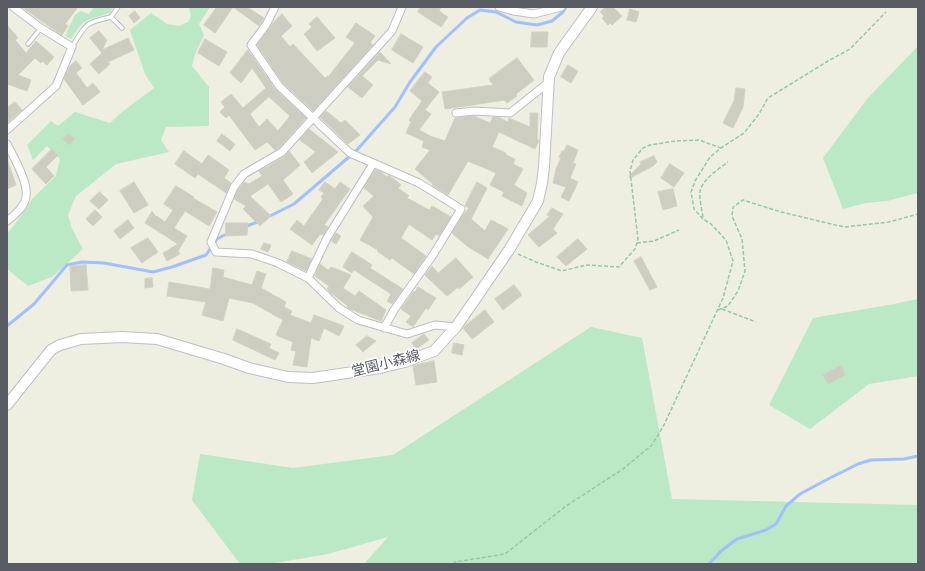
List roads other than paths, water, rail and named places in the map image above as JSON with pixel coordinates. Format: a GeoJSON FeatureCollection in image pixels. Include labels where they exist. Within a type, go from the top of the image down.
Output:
{"type":"FeatureCollection","features":[{"type":"Feature","properties":{"kind":"main road","name":"堂園小森線"},"geometry":{"type":"LineString","coordinates":[[7,405],[51,350],[60,345],[81,339],[122,337],[157,339],[249,368],[288,377],[313,378],[380,368],[405,362],[434,351],[456,327],[509,250],[538,201],[544,167],[549,77],[559,53],[592,7]]}},
{"type":"Feature","properties":{"kind":"street"},"geometry":{"type":"LineString","coordinates":[[7,130],[56,86],[72,47],[41,28],[13,7]]}},
{"type":"Feature","properties":{"kind":"street"},"geometry":{"type":"LineString","coordinates":[[275,7],[266,25],[251,45],[279,86],[350,153],[419,183],[461,209],[433,255],[394,310],[384,328]]}},
{"type":"Feature","properties":{"kind":"street"},"geometry":{"type":"LineString","coordinates":[[402,7],[392,31],[361,63],[282,152],[244,174],[234,187],[211,242],[216,252],[252,254],[308,278],[339,308],[358,320],[407,334],[435,325],[456,327]]}},
{"type":"Feature","properties":{"kind":"street"},"geometry":{"type":"LineString","coordinates":[[499,7],[534,14],[561,7]]}},
{"type":"Feature","properties":{"kind":"street"},"geometry":{"type":"LineString","coordinates":[[456,113],[474,111],[510,113],[548,82]]}},
{"type":"Feature","properties":{"kind":"street"},"geometry":{"type":"LineString","coordinates":[[7,144],[24,179],[26,197],[18,212],[7,222]]}},
{"type":"Feature","properties":{"kind":"street"},"geometry":{"type":"LineString","coordinates":[[308,278],[327,238],[374,164]]}},
{"type":"Feature","properties":{"kind":"lane"},"geometry":{"type":"LineString","coordinates":[[72,47],[84,28],[91,22],[111,17],[118,7]]}},
{"type":"Feature","properties":{"kind":"lane"},"geometry":{"type":"LineString","coordinates":[[111,17],[122,28]]}},
{"type":"Feature","properties":{"kind":"lane"},"geometry":{"type":"LineString","coordinates":[[28,44],[41,28]]}},
{"type":"Feature","properties":{"kind":"waterway"},"geometry":{"type":"LineString","coordinates":[[268,217],[294,204],[356,151],[395,107],[410,82],[436,47],[467,18],[480,10],[496,12],[516,22],[537,25],[552,21],[563,12],[566,7]]}},
{"type":"Feature","properties":{"kind":"waterway"},"geometry":{"type":"LineString","coordinates":[[244,227],[260,221]]}},
{"type":"Feature","properties":{"kind":"waterway"},"geometry":{"type":"LineString","coordinates":[[7,326],[34,304],[67,265],[82,262],[104,263],[153,272],[206,255],[217,239],[230,232]]}},
{"type":"Feature","properties":{"kind":"waterway"},"geometry":{"type":"LineString","coordinates":[[709,564],[721,551],[737,539],[766,530],[776,524],[786,506],[800,494],[828,479],[858,464],[871,460],[904,459],[918,456]]}}]}
